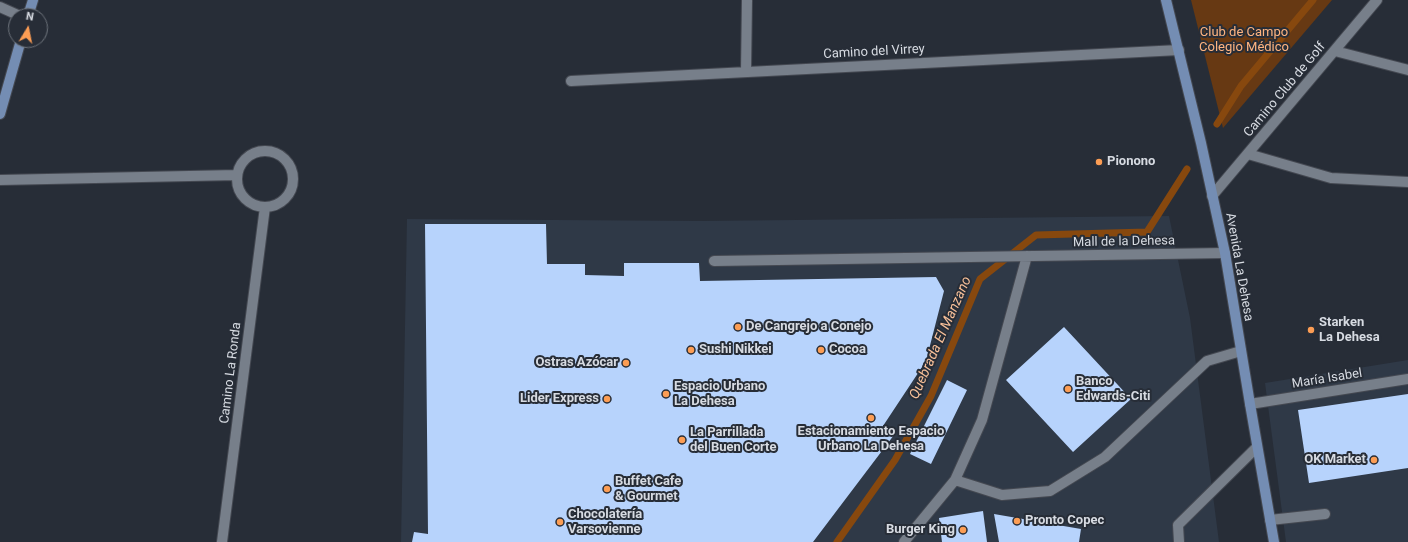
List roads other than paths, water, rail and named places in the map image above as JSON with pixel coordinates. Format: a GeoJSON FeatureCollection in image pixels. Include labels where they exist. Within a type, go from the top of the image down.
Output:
{"type":"FeatureCollection","features":[{"type":"Feature","properties":{"kind":"main road","name":"Avenida La Dehesa"},"geometry":{"type":"LineString","coordinates":[[1166,0],[1201,143],[1225,253],[1274,542]]}},
{"type":"Feature","properties":{"kind":"main road"},"geometry":{"type":"LineString","coordinates":[[0,114],[19,48]]}},
{"type":"Feature","properties":{"kind":"street"},"geometry":{"type":"LineString","coordinates":[[746,72],[747,0]]}},
{"type":"Feature","properties":{"kind":"street","name":"Camino Club de Golf"},"geometry":{"type":"LineString","coordinates":[[1212,196],[1377,0]]}},
{"type":"Feature","properties":{"kind":"street","name":"Camino del Virrey"},"geometry":{"type":"LineString","coordinates":[[571,81],[1179,50]]}},
{"type":"Feature","properties":{"kind":"street"},"geometry":{"type":"LineString","coordinates":[[1334,51],[1408,70]]}},
{"type":"Feature","properties":{"kind":"street"},"geometry":{"type":"LineString","coordinates":[[261,152],[272,152],[282,157],[290,166],[293,177],[292,188],[286,198],[276,205],[265,207],[250,202],[240,191],[237,175],[242,164],[250,156],[261,152]]}},
{"type":"Feature","properties":{"kind":"street"},"geometry":{"type":"LineString","coordinates":[[1248,154],[1332,178],[1408,182]]}},
{"type":"Feature","properties":{"kind":"street"},"geometry":{"type":"LineString","coordinates":[[0,180],[237,175]]}},
{"type":"Feature","properties":{"kind":"street","name":"Camino La Ronda"},"geometry":{"type":"LineString","coordinates":[[222,542],[265,207]]}},
{"type":"Feature","properties":{"kind":"street","name":"Mall de la Dehesa"},"geometry":{"type":"LineString","coordinates":[[714,261],[1225,253]]}},
{"type":"Feature","properties":{"kind":"street"},"geometry":{"type":"LineString","coordinates":[[904,542],[955,480],[982,420],[1025,256]]}},
{"type":"Feature","properties":{"kind":"street"},"geometry":{"type":"LineString","coordinates":[[955,480],[1002,495],[1050,491],[1105,457],[1207,361],[1241,351]]}},
{"type":"Feature","properties":{"kind":"street","name":"María Isabel"},"geometry":{"type":"LineString","coordinates":[[1250,404],[1408,379]]}},
{"type":"Feature","properties":{"kind":"street"},"geometry":{"type":"LineString","coordinates":[[1179,542],[1178,525],[1258,447]]}},
{"type":"Feature","properties":{"kind":"street"},"geometry":{"type":"LineString","coordinates":[[1270,520],[1325,514]]}},
{"type":"Feature","properties":{"kind":"waterway","name":"Quebrada El Manzano"},"geometry":{"type":"LineString","coordinates":[[1217,124],[1241,86],[1313,0]]}},
{"type":"Feature","properties":{"kind":"waterway","name":"Quebrada El Manzano"},"geometry":{"type":"LineString","coordinates":[[837,542],[895,460],[931,396],[980,279],[1036,235],[1147,232],[1187,169]]}},
{"type":"Feature","properties":{"kind":"place","name":"Pionono"},"geometry":{"type":"Point","coordinates":[1099,162]}},
{"type":"Feature","properties":{"kind":"place","name":"De Cangrejo a Conejo"},"geometry":{"type":"Point","coordinates":[738,327]}},
{"type":"Feature","properties":{"kind":"place","name":"Starken La Dehesa"},"geometry":{"type":"Point","coordinates":[1311,330]}},
{"type":"Feature","properties":{"kind":"place","name":"Sushi Nikkei"},"geometry":{"type":"Point","coordinates":[691,350]}},
{"type":"Feature","properties":{"kind":"place","name":"Cocoa"},"geometry":{"type":"Point","coordinates":[821,350]}},
{"type":"Feature","properties":{"kind":"place","name":"Ostras Azócar"},"geometry":{"type":"Point","coordinates":[626,363]}},
{"type":"Feature","properties":{"kind":"place","name":"Banco Edwards-Citi"},"geometry":{"type":"Point","coordinates":[1068,389]}},
{"type":"Feature","properties":{"kind":"place","name":"Espacio Urbano La Dehesa"},"geometry":{"type":"Point","coordinates":[666,394]}},
{"type":"Feature","properties":{"kind":"place","name":"Lider Express"},"geometry":{"type":"Point","coordinates":[607,399]}},
{"type":"Feature","properties":{"kind":"place","name":"Estacionamiento Espacio Urbano La Dehesa"},"geometry":{"type":"Point","coordinates":[871,418]}},
{"type":"Feature","properties":{"kind":"place","name":"La Parrillada del Buen Corte"},"geometry":{"type":"Point","coordinates":[682,440]}},
{"type":"Feature","properties":{"kind":"place","name":"OK Market"},"geometry":{"type":"Point","coordinates":[1374,460]}},
{"type":"Feature","properties":{"kind":"place","name":"Buffet Cafe & Gourmet"},"geometry":{"type":"Point","coordinates":[607,489]}},
{"type":"Feature","properties":{"kind":"place","name":"Pronto Copec"},"geometry":{"type":"Point","coordinates":[1017,521]}},
{"type":"Feature","properties":{"kind":"place","name":"Chocolatería Varsovienne"},"geometry":{"type":"Point","coordinates":[560,522]}},
{"type":"Feature","properties":{"kind":"place","name":"Burger King"},"geometry":{"type":"Point","coordinates":[963,530]}},
{"type":"Feature","properties":{"kind":"park label","name":"Club de Campo Colegio Médico"},"geometry":{"type":"Point","coordinates":[1244,40]}}]}
